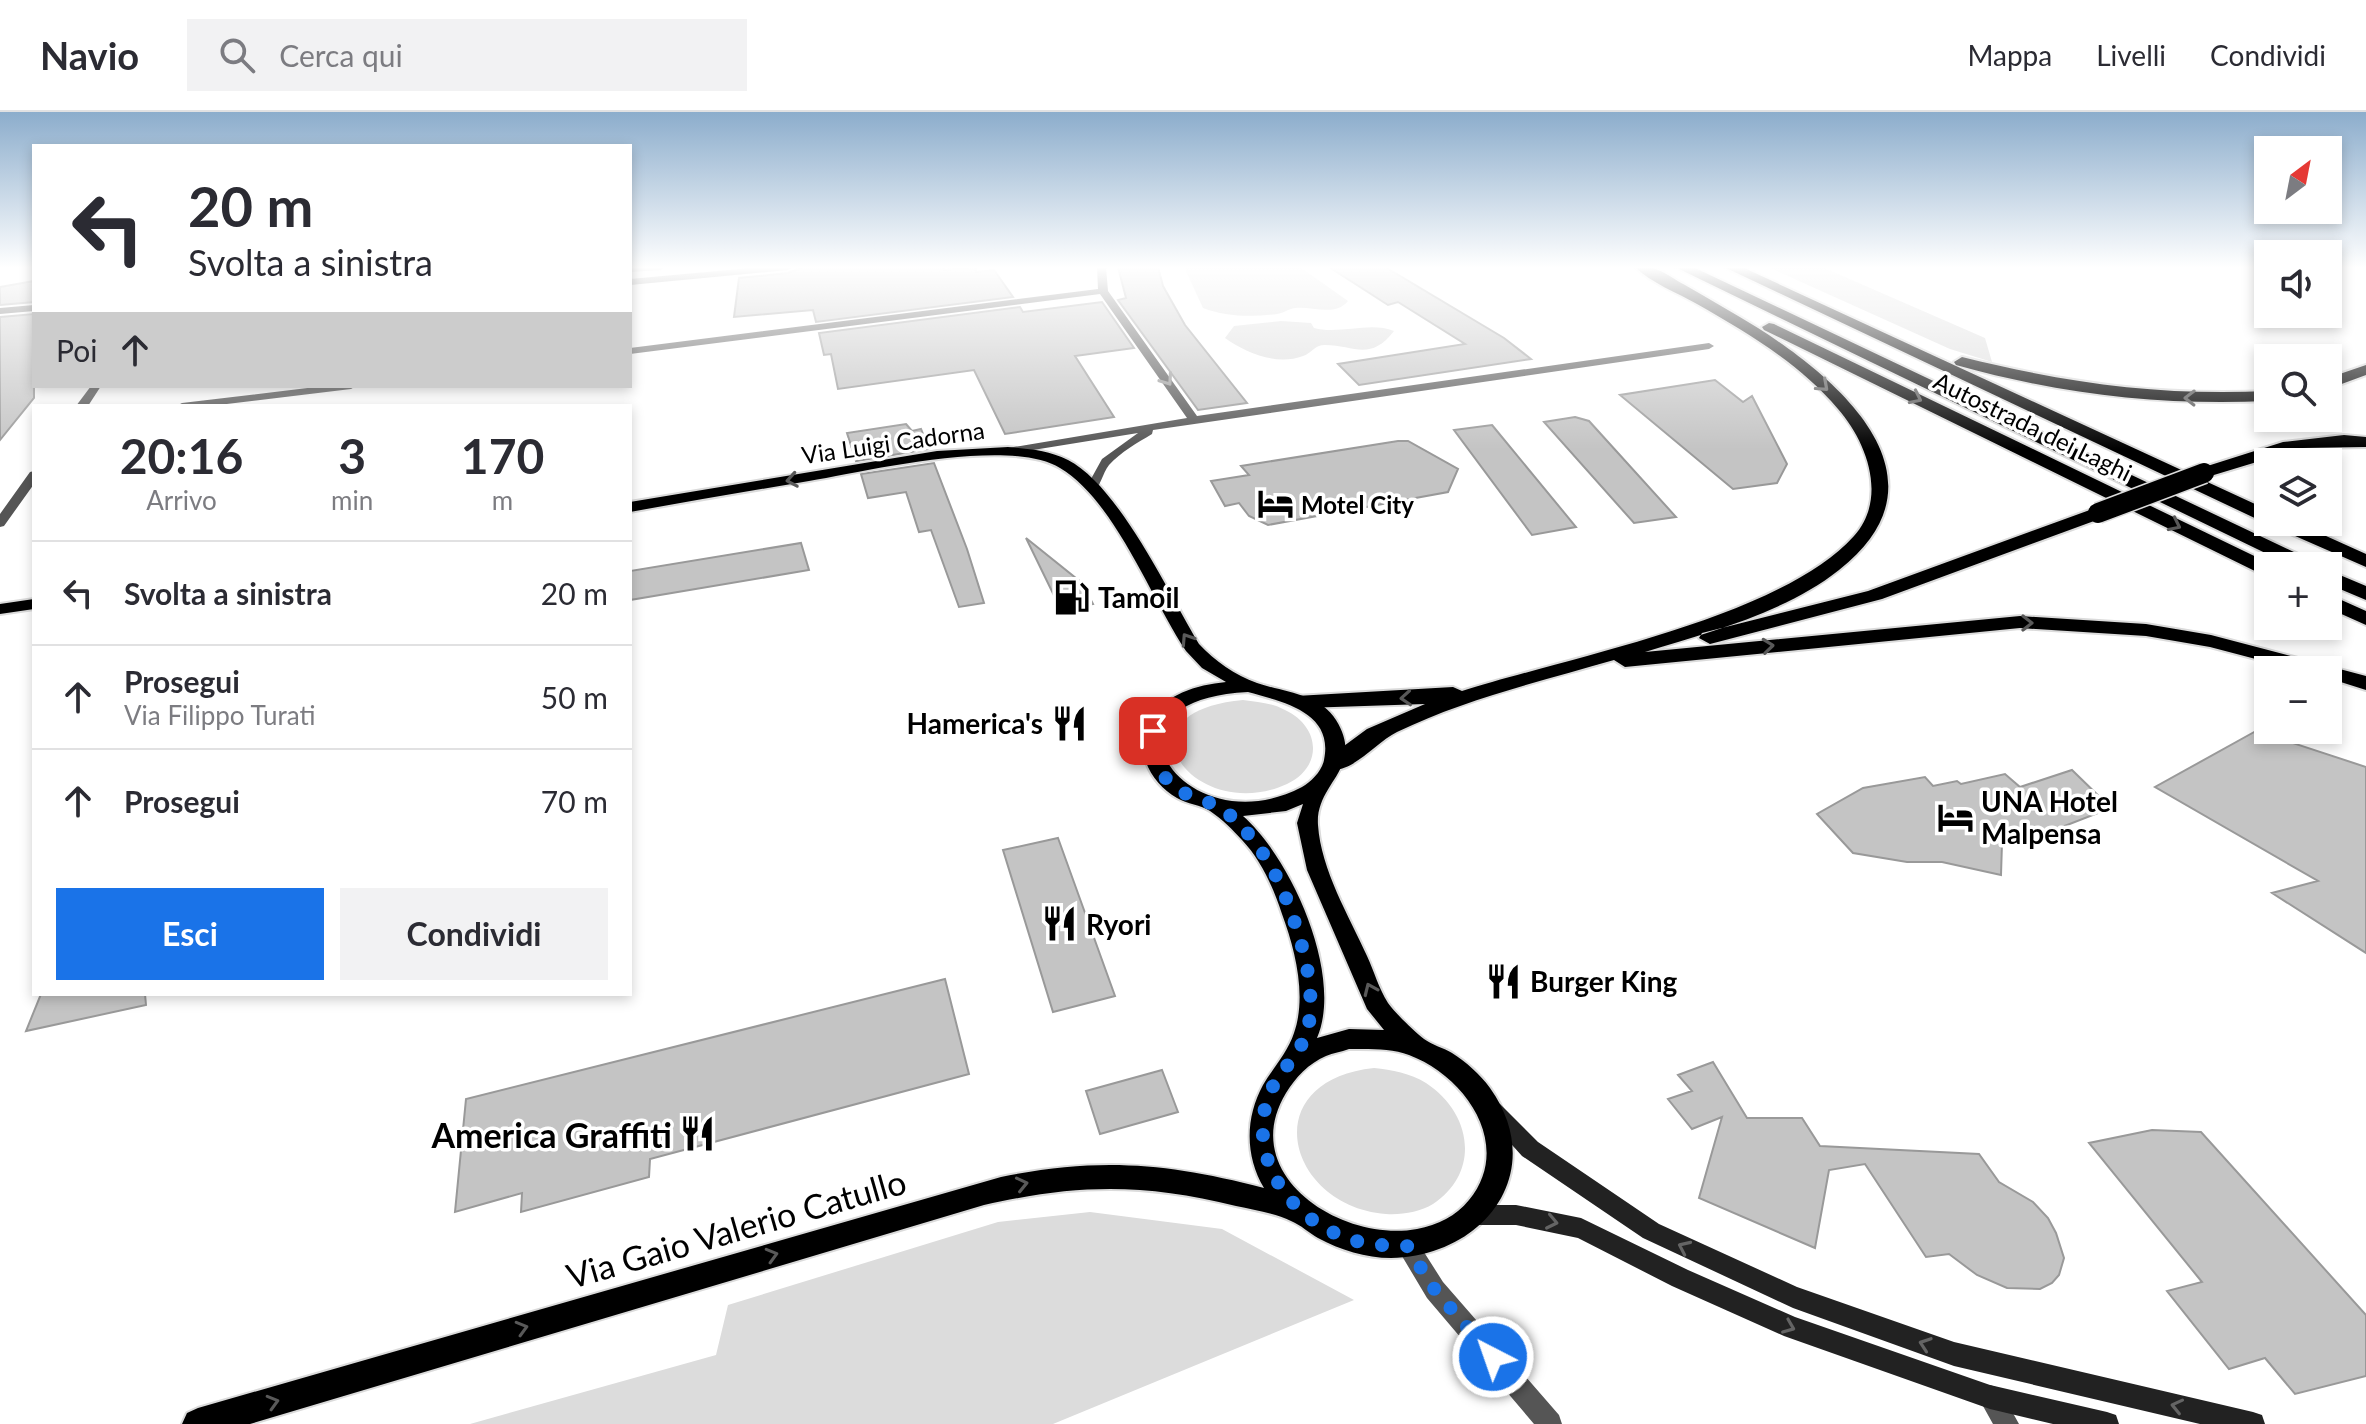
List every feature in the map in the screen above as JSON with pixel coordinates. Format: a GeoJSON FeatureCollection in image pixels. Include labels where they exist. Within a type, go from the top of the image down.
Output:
{"type":"FeatureCollection","features":[{"type":"Feature","properties":{"kind":"highway"},"geometry":{"type":"LineString","coordinates":[[1337,763],[1376,733],[1484,691],[1579,665],[1735,614],[1833,565],[1862,539],[1876,516],[1881,490],[1879,464],[1868,438],[1841,402],[1785,353],[1744,328]]}},
{"type":"Feature","properties":{"kind":"highway","name":"Autostrada dei Laghi"},"geometry":{"type":"LineString","coordinates":[[1769,328],[2254,563]]}},
{"type":"Feature","properties":{"kind":"highway","name":"Autostrada dei Laghi"},"geometry":{"type":"LineString","coordinates":[[1810,328],[2279,552]]}},
{"type":"Feature","properties":{"kind":"highway"},"geometry":{"type":"LineString","coordinates":[[1863,328],[2254,510]]}},
{"type":"Feature","properties":{"kind":"highway"},"geometry":{"type":"LineString","coordinates":[[1870,328],[1903,343],[2008,376],[2122,395],[2185,399],[2254,397]]}},
{"type":"Feature","properties":{"kind":"highway"},"geometry":{"type":"LineString","coordinates":[[2342,379],[2366,370]]}},
{"type":"Feature","properties":{"kind":"highway"},"geometry":{"type":"LineString","coordinates":[[1579,665],[1743,632],[1875,595],[2280,446],[2318,440],[2366,442]]}},
{"type":"Feature","properties":{"kind":"highway"},"geometry":{"type":"LineString","coordinates":[[2310,536],[2366,561]]}},
{"type":"Feature","properties":{"kind":"highway"},"geometry":{"type":"LineString","coordinates":[[2342,583],[2366,594]]}},
{"type":"Feature","properties":{"kind":"highway"},"geometry":{"type":"LineString","coordinates":[[2342,607],[2366,619]]}},
{"type":"Feature","properties":{"kind":"highway"},"geometry":{"type":"LineString","coordinates":[[1579,665],[2020,622],[2146,630],[2211,641],[2268,656]]}},
{"type":"Feature","properties":{"kind":"highway"},"geometry":{"type":"LineString","coordinates":[[2342,676],[2366,683]]}},
{"type":"Feature","properties":{"kind":"highway"},"geometry":{"type":"LineString","coordinates":[[1304,701],[1398,699],[1484,691]]}},
{"type":"Feature","properties":{"kind":"main road"},"geometry":{"type":"LineString","coordinates":[[1008,451],[1041,454],[1066,465],[1106,501],[1192,647],[1208,664],[1248,686]]}},
{"type":"Feature","properties":{"kind":"main road","name":"Via Luigi Cadorna"},"geometry":{"type":"LineString","coordinates":[[632,507],[937,455],[1008,451]]}},
{"type":"Feature","properties":{"kind":"main road"},"geometry":{"type":"LineString","coordinates":[[0,609],[32,604]]}},
{"type":"Feature","properties":{"kind":"main road"},"geometry":{"type":"LineString","coordinates":[[1319,787],[1298,799],[1273,807],[1245,809],[1217,806],[1191,797],[1170,783],[1156,767],[1150,749],[1153,731],[1163,714],[1179,701],[1223,687],[1277,690],[1304,701],[1321,713],[1333,729],[1339,746],[1337,763],[1319,787],[1307,823],[1318,870],[1379,1009],[1419,1048],[1451,1066],[1473,1085],[1530,1149],[1651,1231],[1793,1297],[1954,1354],[2253,1424]]}},
{"type":"Feature","properties":{"kind":"main road"},"geometry":{"type":"LineString","coordinates":[[1217,806],[1241,826],[1264,852],[1288,902],[1308,966],[1310,1005],[1306,1033],[1267,1098],[1261,1131],[1269,1167],[1279,1189],[1323,1227],[1364,1243],[1407,1246],[1445,1236],[1474,1215],[1493,1187],[1500,1154],[1499,1127],[1488,1105]]}},
{"type":"Feature","properties":{"kind":"main road"},"geometry":{"type":"LineString","coordinates":[[1286,1070],[1314,1050],[1349,1039],[1384,1039],[1419,1048]]}},
{"type":"Feature","properties":{"kind":"main road","name":"Via Gaio Valerio Catullo"},"geometry":{"type":"LineString","coordinates":[[198,1424],[984,1193],[1035,1181],[1133,1177],[1184,1183],[1302,1211]]}},
{"type":"Feature","properties":{"kind":"main road"},"geometry":{"type":"LineString","coordinates":[[1474,1215],[1516,1215],[1581,1228],[1680,1278],[1792,1328],[1990,1397],[2107,1424]]}},
{"type":"Feature","properties":{"kind":"street"},"geometry":{"type":"LineString","coordinates":[[632,351],[810,328]]}},
{"type":"Feature","properties":{"kind":"street"},"geometry":{"type":"LineString","coordinates":[[1129,328],[1194,420]]}},
{"type":"Feature","properties":{"kind":"street","name":"Via Luigi Cadorna"},"geometry":{"type":"LineString","coordinates":[[1008,451],[1194,420],[1709,346]]}},
{"type":"Feature","properties":{"kind":"street"},"geometry":{"type":"LineString","coordinates":[[199,404],[334,388]]}},
{"type":"Feature","properties":{"kind":"street","name":"Via Luigi Cadorna"},"geometry":{"type":"LineString","coordinates":[[1092,488],[1095,473],[1109,457],[1127,443],[1162,425]]}},
{"type":"Feature","properties":{"kind":"street"},"geometry":{"type":"LineString","coordinates":[[0,523],[32,478]]}},
{"type":"Feature","properties":{"kind":"street"},"geometry":{"type":"LineString","coordinates":[[1407,1246],[1435,1290],[1550,1424]]}},
{"type":"Feature","properties":{"kind":"street"},"geometry":{"type":"LineString","coordinates":[[1990,1397],[2007,1424]]}},
{"type":"Feature","properties":{"kind":"shaded area"},"geometry":{"type":"Polygon","coordinates":[[[1232,328],[1386,328],[1394,331],[1385,341],[1369,349],[1321,345],[1303,356],[1283,360],[1252,353],[1225,338],[1232,328]]]}},
{"type":"Feature","properties":{"kind":"shaded area"},"geometry":{"type":"Polygon","coordinates":[[[1904,328],[1963,328],[1985,338],[1992,362],[1950,349],[1904,328]]]}},
{"type":"Feature","properties":{"kind":"shaded area"},"geometry":{"type":"Polygon","coordinates":[[[1243,700],[1285,710],[1306,726],[1311,736],[1312,758],[1299,777],[1287,784],[1253,793],[1223,790],[1198,779],[1181,762],[1174,743],[1181,724],[1203,709],[1243,700]]]}},
{"type":"Feature","properties":{"kind":"shaded area"},"geometry":{"type":"Polygon","coordinates":[[[1374,1068],[1401,1072],[1426,1083],[1453,1110],[1461,1126],[1465,1143],[1459,1176],[1433,1204],[1417,1211],[1386,1214],[1352,1206],[1325,1190],[1307,1168],[1298,1143],[1299,1118],[1311,1095],[1336,1078],[1374,1068]]]}},
{"type":"Feature","properties":{"kind":"shaded area"},"geometry":{"type":"Polygon","coordinates":[[[1090,1212],[1222,1229],[1354,1300],[1053,1424],[470,1424],[716,1355],[728,1305],[998,1222],[1090,1212]]]}},
{"type":"Feature","properties":{"kind":"building"},"geometry":{"type":"Polygon","coordinates":[[[0,328],[32,328],[34,398],[0,440],[0,328]]]}},
{"type":"Feature","properties":{"kind":"building"},"geometry":{"type":"Polygon","coordinates":[[[856,328],[1120,328],[1134,348],[1075,356],[1114,417],[1005,434],[974,370],[838,389],[831,354],[824,355],[819,333],[856,328]]]}},
{"type":"Feature","properties":{"kind":"building"},"geometry":{"type":"Polygon","coordinates":[[[1139,328],[1188,328],[1247,403],[1198,410],[1139,328]]]}},
{"type":"Feature","properties":{"kind":"building"},"geometry":{"type":"Polygon","coordinates":[[[1440,328],[1488,328],[1531,359],[1359,385],[1338,364],[1465,344],[1440,328]]]}},
{"type":"Feature","properties":{"kind":"building"},"geometry":{"type":"Polygon","coordinates":[[[1715,380],[1743,402],[1752,396],[1787,464],[1777,483],[1733,489],[1620,395],[1715,380]]]}},
{"type":"Feature","properties":{"kind":"building"},"geometry":{"type":"Polygon","coordinates":[[[1575,417],[1589,421],[1676,517],[1634,523],[1544,422],[1575,417]]]}},
{"type":"Feature","properties":{"kind":"building"},"geometry":{"type":"Polygon","coordinates":[[[906,424],[912,431],[921,429],[929,449],[856,461],[847,433],[906,424]]]}},
{"type":"Feature","properties":{"kind":"building"},"geometry":{"type":"Polygon","coordinates":[[[1492,425],[1576,527],[1532,535],[1454,430],[1492,425]]]}},
{"type":"Feature","properties":{"kind":"building"},"geometry":{"type":"Polygon","coordinates":[[[1408,441],[1458,469],[1448,492],[1268,525],[1249,516],[1239,503],[1225,506],[1211,481],[1249,475],[1241,466],[1408,441]]]}},
{"type":"Feature","properties":{"kind":"building"},"geometry":{"type":"Polygon","coordinates":[[[934,463],[984,603],[959,607],[931,530],[919,532],[906,492],[868,498],[861,474],[934,463]]]}},
{"type":"Feature","properties":{"kind":"building"},"geometry":{"type":"Polygon","coordinates":[[[1026,538],[1082,583],[1093,604],[1061,610],[1026,538]]]}},
{"type":"Feature","properties":{"kind":"building"},"geometry":{"type":"Polygon","coordinates":[[[801,543],[809,570],[632,600],[632,571],[801,543]]]}},
{"type":"Feature","properties":{"kind":"building"},"geometry":{"type":"Polygon","coordinates":[[[2254,732],[2254,744],[2296,744],[2366,767],[2366,953],[2272,893],[2318,881],[2155,787],[2254,732]]]}},
{"type":"Feature","properties":{"kind":"building","name":"UNA Hotel Malpensa"},"geometry":{"type":"Polygon","coordinates":[[[2072,770],[2111,808],[2062,827],[2002,843],[2001,875],[1942,862],[1907,862],[1853,853],[1817,814],[1863,788],[1925,777],[1933,786],[1957,781],[1961,784],[2005,774],[2020,787],[2072,770]]]}},
{"type":"Feature","properties":{"kind":"building"},"geometry":{"type":"Polygon","coordinates":[[[1058,838],[1115,996],[1053,1012],[1003,850],[1058,838]]]}},
{"type":"Feature","properties":{"kind":"building"},"geometry":{"type":"Polygon","coordinates":[[[945,979],[969,1074],[650,1159],[649,1177],[521,1212],[522,1193],[455,1212],[466,1099],[945,979]]]}},
{"type":"Feature","properties":{"kind":"building"},"geometry":{"type":"Polygon","coordinates":[[[40,996],[145,996],[146,1005],[26,1031],[40,996]]]}},
{"type":"Feature","properties":{"kind":"building"},"geometry":{"type":"Polygon","coordinates":[[[1713,1062],[1747,1118],[1802,1118],[1820,1146],[1979,1154],[1999,1182],[2033,1202],[2048,1218],[2064,1258],[2059,1275],[2040,1289],[2007,1288],[1977,1275],[1949,1254],[1926,1257],[1865,1164],[1829,1170],[1815,1248],[1699,1198],[1722,1117],[1692,1129],[1668,1099],[1692,1091],[1678,1075],[1713,1062]]]}},
{"type":"Feature","properties":{"kind":"building"},"geometry":{"type":"Polygon","coordinates":[[[1162,1070],[1178,1112],[1100,1134],[1086,1091],[1162,1070]]]}},
{"type":"Feature","properties":{"kind":"building"},"geometry":{"type":"Polygon","coordinates":[[[2152,1130],[2201,1132],[2366,1315],[2366,1376],[2295,1394],[2265,1358],[2229,1369],[2167,1291],[2202,1282],[2089,1143],[2152,1130]]]}},
{"type":"Feature","properties":{"kind":"place","name":"Motel City"},"geometry":{"type":"Point","coordinates":[1275,504]}},
{"type":"Feature","properties":{"kind":"place","name":"Tamoil"},"geometry":{"type":"Point","coordinates":[1072,597]}},
{"type":"Feature","properties":{"kind":"place","name":"Hamerica's"},"geometry":{"type":"Point","coordinates":[1069,723]}},
{"type":"Feature","properties":{"kind":"place","name":"UNA Hotel Malpensa"},"geometry":{"type":"Point","coordinates":[1955,817]}},
{"type":"Feature","properties":{"kind":"place","name":"Ryori"},"geometry":{"type":"Point","coordinates":[1060,924]}},
{"type":"Feature","properties":{"kind":"place","name":"Burger King"},"geometry":{"type":"Point","coordinates":[1504,981]}},
{"type":"Feature","properties":{"kind":"place","name":"America Graffiti"},"geometry":{"type":"Point","coordinates":[698,1134]}},
{"type":"Feature","properties":{"kind":"route"},"geometry":{"type":"LineString","coordinates":[[1153,731],[1150,749],[1156,767],[1170,783],[1191,797],[1217,806],[1241,826],[1264,852],[1279,878],[1308,966],[1310,1005],[1306,1033],[1267,1098],[1261,1131],[1269,1167],[1279,1189],[1323,1227],[1364,1243],[1407,1246],[1435,1290],[1493,1357]]}}]}
